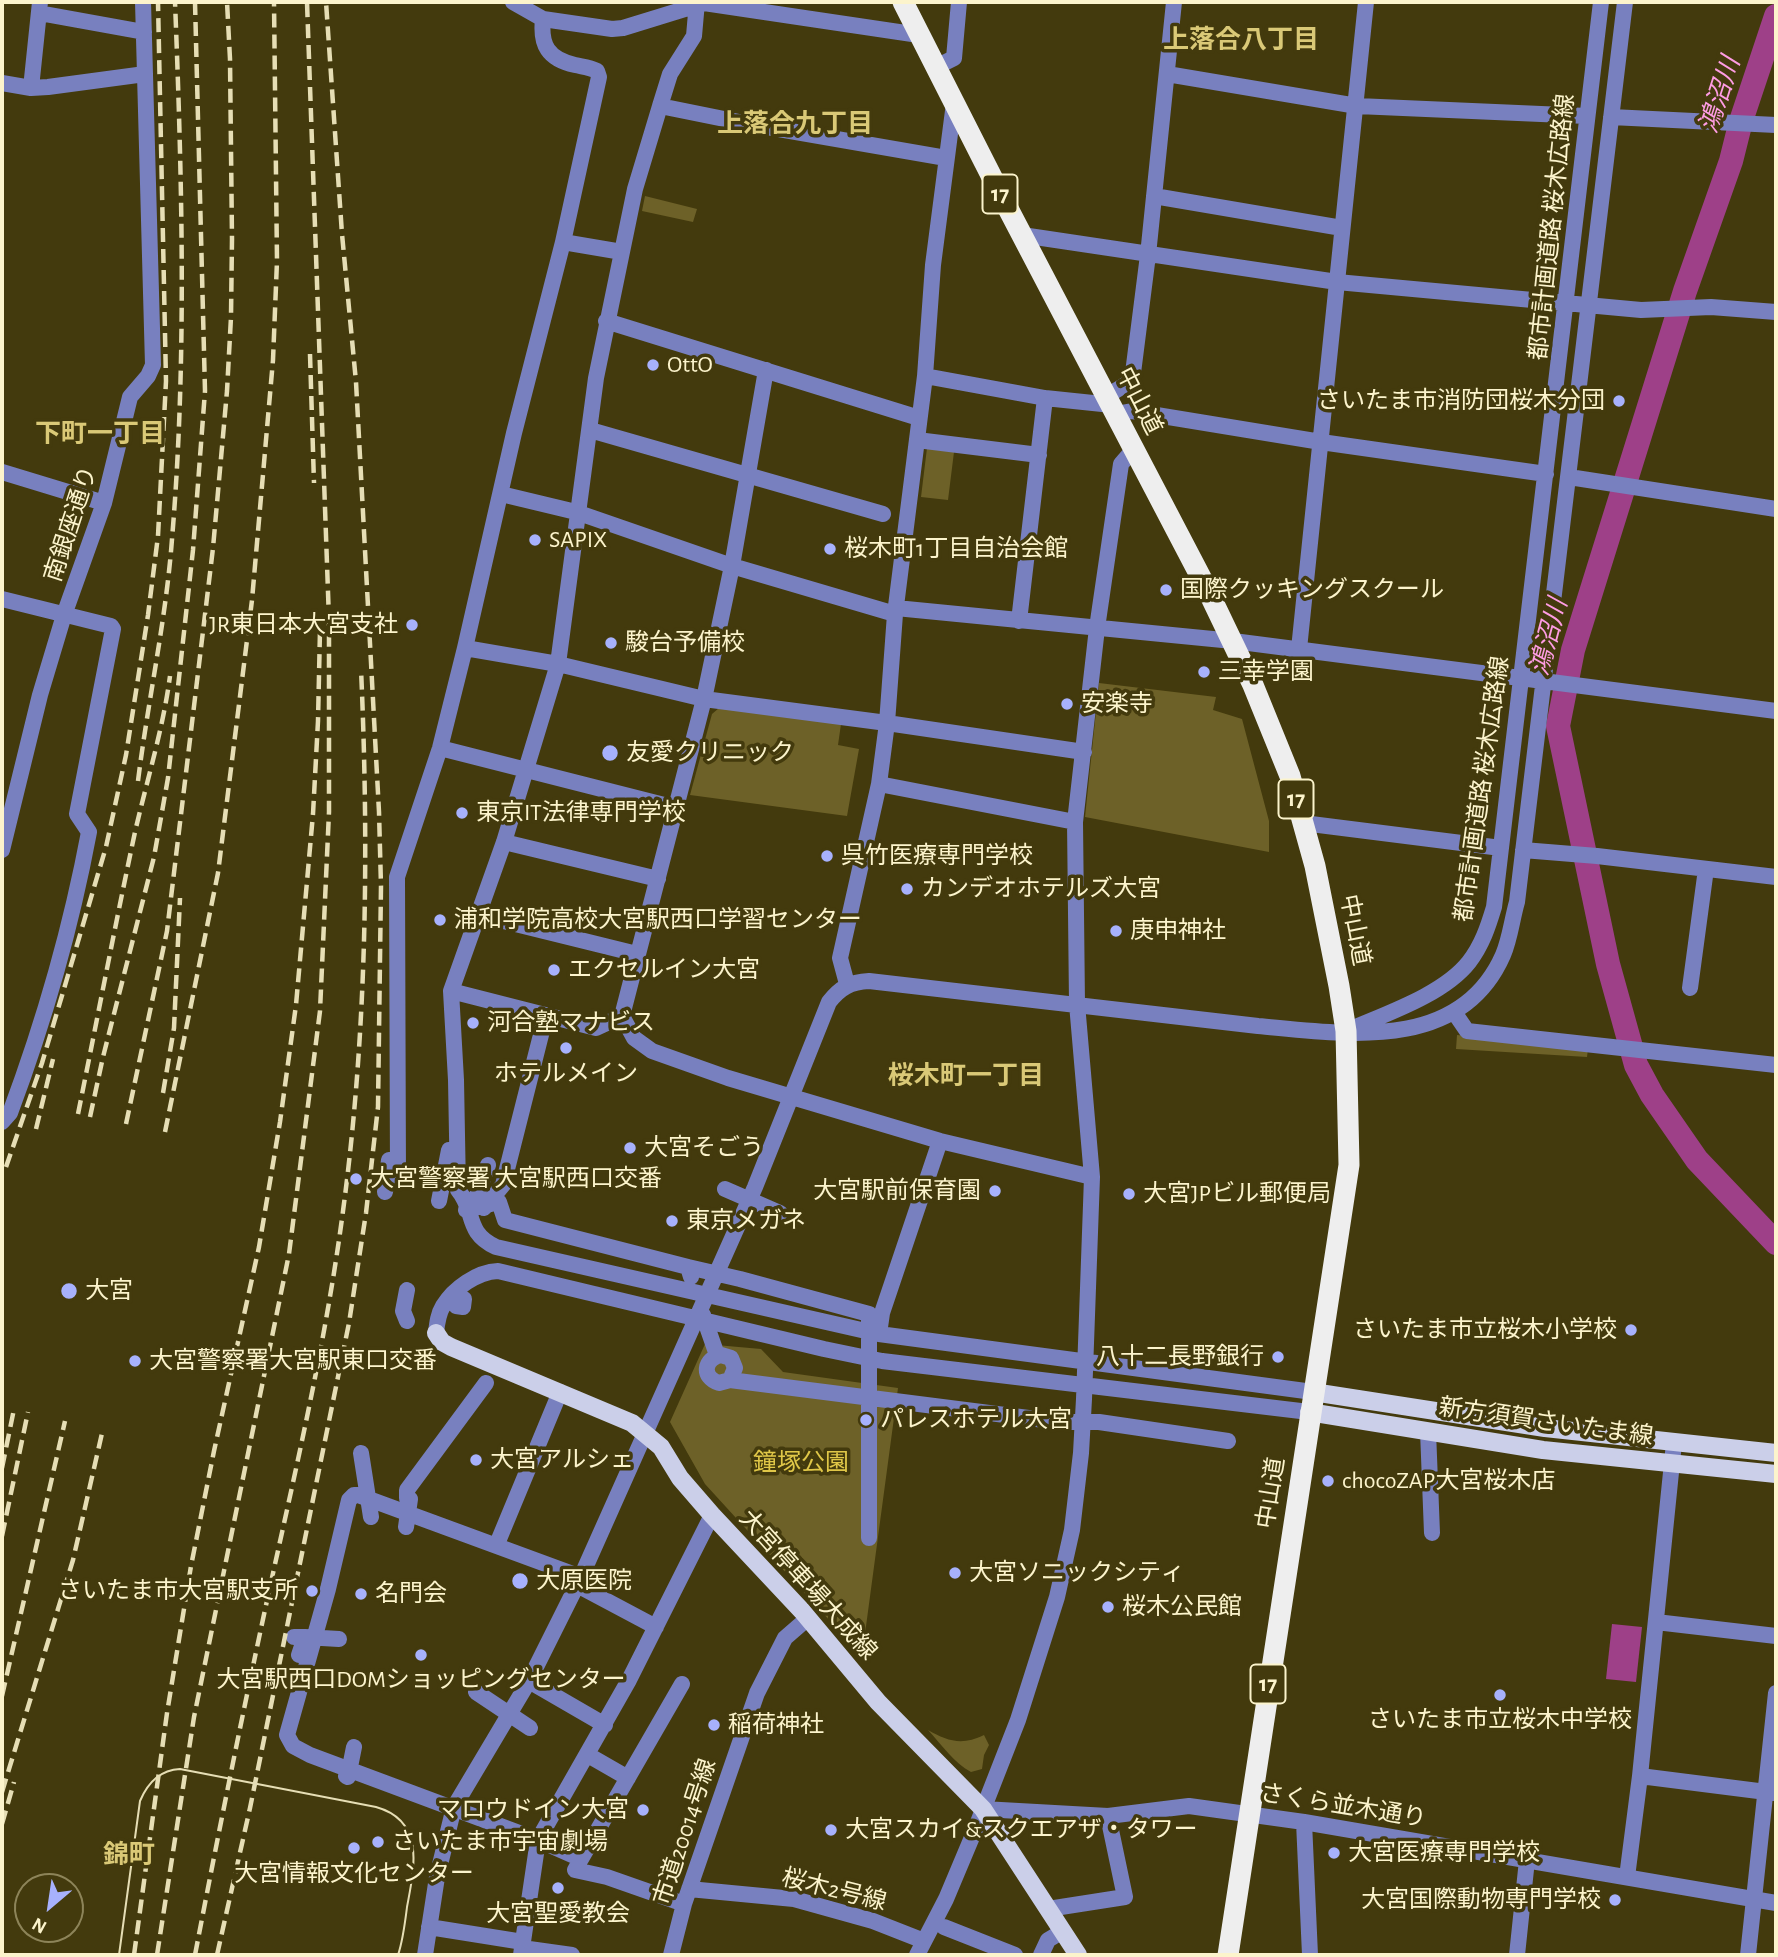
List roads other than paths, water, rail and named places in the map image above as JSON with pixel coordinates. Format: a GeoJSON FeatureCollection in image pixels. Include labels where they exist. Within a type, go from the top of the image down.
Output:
{"type":"FeatureCollection","features":[{"type":"Feature","properties":{"kind":"highway","name":"中山道"},"geometry":{"type":"LineString","coordinates":[[903,2],[1233,641],[1270,726],[1290,776],[1303,823],[1320,893],[1346,1031],[1349,1165],[1228,1955]]}},
{"type":"Feature","properties":{"kind":"main road","name":"大宮停車場大成線"},"geometry":{"type":"LineString","coordinates":[[436,1332],[442,1342],[451,1347],[638,1427],[661,1447],[680,1478],[808,1618],[878,1702],[983,1808],[1078,1955]]}},
{"type":"Feature","properties":{"kind":"main road","name":"新方須賀さいたま線"},"geometry":{"type":"LineString","coordinates":[[1311,1402],[1428,1431],[1542,1450],[1776,1474]]}},
{"type":"Feature","properties":{"kind":"main road","name":"新方須賀さいたま線"},"geometry":{"type":"LineString","coordinates":[[1311,1402],[1776,1453]]}},
{"type":"Feature","properties":{"kind":"street","name":"南銀座通り"},"geometry":{"type":"LineString","coordinates":[[2,850],[6,811],[64,615],[104,503],[131,397],[148,376],[153,365],[143,2]]}},
{"type":"Feature","properties":{"kind":"street"},"geometry":{"type":"LineString","coordinates":[[513,2],[542,19],[623,28],[704,3],[919,35]]}},
{"type":"Feature","properties":{"kind":"street"},"geometry":{"type":"LineString","coordinates":[[936,67],[954,58],[959,2]]}},
{"type":"Feature","properties":{"kind":"street"},"geometry":{"type":"LineString","coordinates":[[1111,405],[1128,383],[1132,373],[1148,255],[1174,2]]}},
{"type":"Feature","properties":{"kind":"street"},"geometry":{"type":"LineString","coordinates":[[1299,649],[1366,2]]}},
{"type":"Feature","properties":{"kind":"street","name":"都市計画道路 桜木広路線"},"geometry":{"type":"LineString","coordinates":[[1346,1031],[1440,987],[1469,961],[1487,932],[1494,907],[1601,2]]}},
{"type":"Feature","properties":{"kind":"street","name":"都市計画道路 桜木広路線"},"geometry":{"type":"LineString","coordinates":[[1346,1031],[1400,1031],[1436,1021],[1472,999],[1503,954],[1517,902],[1523,850],[1560,683],[1569,477],[1625,2]]}},
{"type":"Feature","properties":{"kind":"street"},"geometry":{"type":"LineString","coordinates":[[697,4],[694,36],[670,74],[635,189],[606,321],[576,513],[569,590],[558,664],[504,842],[451,991],[458,1190],[463,1195],[482,1238],[496,1247],[879,1334],[1086,1360],[1311,1402]]}},
{"type":"Feature","properties":{"kind":"street"},"geometry":{"type":"LineString","coordinates":[[31,88],[40,7],[144,32]]}},
{"type":"Feature","properties":{"kind":"street"},"geometry":{"type":"LineString","coordinates":[[398,1178],[397,877],[440,748],[466,648],[514,433],[563,242],[599,77],[597,71],[588,66],[558,59],[547,49],[541,36],[542,19]]}},
{"type":"Feature","properties":{"kind":"street"},"geometry":{"type":"LineString","coordinates":[[2,82],[31,88],[145,74]]}},
{"type":"Feature","properties":{"kind":"street"},"geometry":{"type":"LineString","coordinates":[[1167,74],[1357,106],[1587,116]]}},
{"type":"Feature","properties":{"kind":"street"},"geometry":{"type":"LineString","coordinates":[[848,984],[840,958],[879,783],[887,723],[896,611],[925,376],[933,265],[954,103]]}},
{"type":"Feature","properties":{"kind":"street"},"geometry":{"type":"LineString","coordinates":[[660,107],[946,158]]}},
{"type":"Feature","properties":{"kind":"street"},"geometry":{"type":"LineString","coordinates":[[1611,117],[1770,125]]}},
{"type":"Feature","properties":{"kind":"street"},"geometry":{"type":"LineString","coordinates":[[1154,196],[1342,228]]}},
{"type":"Feature","properties":{"kind":"street"},"geometry":{"type":"LineString","coordinates":[[1022,235],[1337,282],[1641,310],[1712,307],[1776,313]]}},
{"type":"Feature","properties":{"kind":"street"},"geometry":{"type":"LineString","coordinates":[[563,242],[622,252]]}},
{"type":"Feature","properties":{"kind":"street"},"geometry":{"type":"LineString","coordinates":[[606,321],[919,418]]}},
{"type":"Feature","properties":{"kind":"street"},"geometry":{"type":"LineString","coordinates":[[766,370],[732,566],[704,699],[622,1016],[634,1038],[652,1051],[728,1079],[940,1142],[1092,1177]]}},
{"type":"Feature","properties":{"kind":"street"},"geometry":{"type":"LineString","coordinates":[[925,376],[1321,442],[1546,474]]}},
{"type":"Feature","properties":{"kind":"street"},"geometry":{"type":"LineString","coordinates":[[1019,621],[1045,398]]}},
{"type":"Feature","properties":{"kind":"street"},"geometry":{"type":"LineString","coordinates":[[590,430],[883,514]]}},
{"type":"Feature","properties":{"kind":"street"},"geometry":{"type":"LineString","coordinates":[[917,440],[1039,455]]}},
{"type":"Feature","properties":{"kind":"street"},"geometry":{"type":"LineString","coordinates":[[920,1948],[946,1899],[1018,1720],[1057,1597],[1072,1530],[1085,1385],[1092,1177],[1077,1004],[1075,822],[1097,628],[1121,464],[1134,449]]}},
{"type":"Feature","properties":{"kind":"street"},"geometry":{"type":"LineString","coordinates":[[2,472],[104,503]]}},
{"type":"Feature","properties":{"kind":"street"},"geometry":{"type":"LineString","coordinates":[[1569,477],[1776,509]]}},
{"type":"Feature","properties":{"kind":"street"},"geometry":{"type":"LineString","coordinates":[[500,494],[576,513],[732,566],[896,611],[1233,641],[1776,711]]}},
{"type":"Feature","properties":{"kind":"street"},"geometry":{"type":"LineString","coordinates":[[2,599],[111,626],[113,629],[77,814],[89,832],[67,934],[38,1032],[10,1113],[2,1122]]}},
{"type":"Feature","properties":{"kind":"street"},"geometry":{"type":"LineString","coordinates":[[466,648],[558,664],[704,699],[1084,752]]}},
{"type":"Feature","properties":{"kind":"street"},"geometry":{"type":"LineString","coordinates":[[440,748],[676,808]]}},
{"type":"Feature","properties":{"kind":"street"},"geometry":{"type":"LineString","coordinates":[[879,783],[1075,822]]}},
{"type":"Feature","properties":{"kind":"street"},"geometry":{"type":"LineString","coordinates":[[1303,823],[1501,849]]}},
{"type":"Feature","properties":{"kind":"street"},"geometry":{"type":"LineString","coordinates":[[504,842],[657,879]]}},
{"type":"Feature","properties":{"kind":"street"},"geometry":{"type":"LineString","coordinates":[[1523,850],[1776,877]]}},
{"type":"Feature","properties":{"kind":"street"},"geometry":{"type":"LineString","coordinates":[[1690,988],[1706,869]]}},
{"type":"Feature","properties":{"kind":"street"},"geometry":{"type":"LineString","coordinates":[[479,915],[637,954]]}},
{"type":"Feature","properties":{"kind":"street"},"geometry":{"type":"LineString","coordinates":[[425,1955],[437,1877],[454,1807],[528,1681],[579,1581],[638,1427],[696,1318],[755,1187],[829,1002],[836,992],[848,984],[869,981],[1258,1026],[1346,1031]]}},
{"type":"Feature","properties":{"kind":"street"},"geometry":{"type":"LineString","coordinates":[[451,991],[596,1028],[622,1016]]}},
{"type":"Feature","properties":{"kind":"street"},"geometry":{"type":"LineString","coordinates":[[1454,1012],[1467,1031],[1776,1065]]}},
{"type":"Feature","properties":{"kind":"street"},"geometry":{"type":"LineString","coordinates":[[470,1214],[503,1185],[546,1015]]}},
{"type":"Feature","properties":{"kind":"street"},"geometry":{"type":"LineString","coordinates":[[879,1334],[882,1313],[940,1142]]}},
{"type":"Feature","properties":{"kind":"street"},"geometry":{"type":"LineString","coordinates":[[439,1201],[449,1150]]}},
{"type":"Feature","properties":{"kind":"street"},"geometry":{"type":"LineString","coordinates":[[385,1192],[389,1160]]}},
{"type":"Feature","properties":{"kind":"street"},"geometry":{"type":"LineString","coordinates":[[470,1214],[488,1165]]}},
{"type":"Feature","properties":{"kind":"street"},"geometry":{"type":"LineString","coordinates":[[725,1189],[780,1213]]}},
{"type":"Feature","properties":{"kind":"street"},"geometry":{"type":"LineString","coordinates":[[470,1214],[499,1202],[505,1220],[869,1314],[869,1538]]}},
{"type":"Feature","properties":{"kind":"street"},"geometry":{"type":"LineString","coordinates":[[688,1267],[717,1355],[710,1360],[707,1367],[709,1377],[719,1383],[730,1380],[1060,1422],[1099,1422],[1228,1441]]}},
{"type":"Feature","properties":{"kind":"street"},"geometry":{"type":"LineString","coordinates":[[436,1332],[438,1317],[447,1300],[477,1275],[488,1272],[510,1273],[882,1361],[1085,1385],[1311,1402]]}},
{"type":"Feature","properties":{"kind":"street"},"geometry":{"type":"LineString","coordinates":[[405,1316],[407,1290]]}},
{"type":"Feature","properties":{"kind":"street"},"geometry":{"type":"LineString","coordinates":[[406,1527],[410,1499],[407,1498],[407,1490],[450,1419],[486,1383]]}},
{"type":"Feature","properties":{"kind":"street"},"geometry":{"type":"LineString","coordinates":[[497,1544],[560,1392]]}},
{"type":"Feature","properties":{"kind":"street"},"geometry":{"type":"LineString","coordinates":[[1428,1431],[1432,1533]]}},
{"type":"Feature","properties":{"kind":"street"},"geometry":{"type":"LineString","coordinates":[[1627,1877],[1674,1443]]}},
{"type":"Feature","properties":{"kind":"street"},"geometry":{"type":"LineString","coordinates":[[361,1453],[371,1517]]}},
{"type":"Feature","properties":{"kind":"street"},"geometry":{"type":"LineString","coordinates":[[656,1627],[579,1581],[497,1544],[414,1513],[358,1494],[354,1495],[349,1500],[328,1589],[287,1735],[293,1746],[310,1755],[454,1807],[581,1859],[682,1684]]}},
{"type":"Feature","properties":{"kind":"street"},"geometry":{"type":"LineString","coordinates":[[522,1948],[538,1840],[605,1725],[712,1515]]}},
{"type":"Feature","properties":{"kind":"street","name":"市道20014号線"},"geometry":{"type":"LineString","coordinates":[[671,1955],[686,1896],[757,1693],[785,1638],[808,1618]]}},
{"type":"Feature","properties":{"kind":"street"},"geometry":{"type":"LineString","coordinates":[[1656,1622],[1776,1636]]}},
{"type":"Feature","properties":{"kind":"street"},"geometry":{"type":"LineString","coordinates":[[339,1639],[300,1637],[280,1742],[292,1755],[351,1778],[354,1747]]}},
{"type":"Feature","properties":{"kind":"street"},"geometry":{"type":"LineString","coordinates":[[528,1681],[605,1725]]}},
{"type":"Feature","properties":{"kind":"street"},"geometry":{"type":"LineString","coordinates":[[476,1692],[530,1728]]}},
{"type":"Feature","properties":{"kind":"street"},"geometry":{"type":"LineString","coordinates":[[1748,1955],[1771,1793],[1776,1693]]}},
{"type":"Feature","properties":{"kind":"street"},"geometry":{"type":"LineString","coordinates":[[588,1755],[628,1778]]}},
{"type":"Feature","properties":{"kind":"street"},"geometry":{"type":"LineString","coordinates":[[1640,1776],[1771,1793]]}},
{"type":"Feature","properties":{"kind":"street","name":"さくら並木通り"},"geometry":{"type":"LineString","coordinates":[[983,1808],[1108,1816],[1189,1806],[1249,1813],[1776,1903]]}},
{"type":"Feature","properties":{"kind":"street"},"geometry":{"type":"LineString","coordinates":[[1048,1909],[1125,1897],[1108,1816]]}},
{"type":"Feature","properties":{"kind":"street"},"geometry":{"type":"LineString","coordinates":[[1304,1822],[1310,1955]]}},
{"type":"Feature","properties":{"kind":"street","name":"桜木2号線"},"geometry":{"type":"LineString","coordinates":[[581,1859],[575,1870],[686,1896],[794,1899],[873,1922],[920,1948]]}},
{"type":"Feature","properties":{"kind":"street"},"geometry":{"type":"LineString","coordinates":[[1517,1955],[1527,1860]]}},
{"type":"Feature","properties":{"kind":"street"},"geometry":{"type":"LineString","coordinates":[[429,1927],[522,1948],[572,1955]]}},
{"type":"Feature","properties":{"kind":"street"},"geometry":{"type":"LineString","coordinates":[[944,1927],[1016,1955]]}},
{"type":"Feature","properties":{"kind":"street"},"geometry":{"type":"LineString","coordinates":[[1041,1955],[1048,1940],[1063,1931]]}},
{"type":"Feature","properties":{"kind":"waterway","name":"鴻沼川"},"geometry":{"type":"LineString","coordinates":[[1776,16],[1741,121],[1731,161],[1685,291],[1573,650],[1558,726],[1608,964],[1636,1065],[1652,1095],[1697,1160],[1776,1243]]}},
{"type":"Feature","properties":{"kind":"tram line"},"geometry":{"type":"LineString","coordinates":[[119,1955],[140,1801],[156,1778],[166,1772],[180,1769],[376,1807],[392,1814],[403,1823],[410,1835],[413,1862],[404,1931],[398,1955]]}},
{"type":"Feature","properties":{"kind":"railway"},"geometry":{"type":"LineString","coordinates":[[6,1167],[42,1063],[106,847],[126,755],[148,615],[158,536],[166,381],[158,2]]}},
{"type":"Feature","properties":{"kind":"railway"},"geometry":{"type":"LineString","coordinates":[[138,781],[166,600],[177,472],[182,270],[175,2]]}},
{"type":"Feature","properties":{"kind":"railway"},"geometry":{"type":"LineString","coordinates":[[90,1117],[154,857],[168,778],[193,550],[205,391],[195,2]]}},
{"type":"Feature","properties":{"kind":"railway"},"geometry":{"type":"LineString","coordinates":[[126,1124],[167,931],[213,548],[231,317],[230,59],[227,2]]}},
{"type":"Feature","properties":{"kind":"railway"},"geometry":{"type":"LineString","coordinates":[[165,1132],[218,873],[252,600],[273,360],[277,261],[274,2]]}},
{"type":"Feature","properties":{"kind":"railway"},"geometry":{"type":"LineString","coordinates":[[157,1955],[194,1717],[289,1254],[320,1011],[329,812],[329,620],[307,2]]}},
{"type":"Feature","properties":{"kind":"railway"},"geometry":{"type":"LineString","coordinates":[[217,1955],[250,1808],[349,1323],[366,1213],[378,1107],[381,886],[379,812],[356,382],[342,234],[326,2]]}},
{"type":"Feature","properties":{"kind":"railway"},"geometry":{"type":"LineString","coordinates":[[310,354],[314,483]]}},
{"type":"Feature","properties":{"kind":"railway"},"geometry":{"type":"LineString","coordinates":[[134,1955],[167,1713],[191,1566],[259,1247],[280,1122],[296,1005],[313,814],[320,630]]}},
{"type":"Feature","properties":{"kind":"railway"},"geometry":{"type":"LineString","coordinates":[[195,1955],[221,1820],[310,1404],[343,1211],[357,1076],[364,940],[365,804],[361,669]]}},
{"type":"Feature","properties":{"kind":"railway"},"geometry":{"type":"LineString","coordinates":[[78,1114],[135,832],[159,735],[170,676]]}},
{"type":"Feature","properties":{"kind":"railway"},"geometry":{"type":"LineString","coordinates":[[163,1093],[174,1028],[180,898]]}},
{"type":"Feature","properties":{"kind":"railway"},"geometry":{"type":"LineString","coordinates":[[36,1129],[53,1059]]}},
{"type":"Feature","properties":{"kind":"railway"},"geometry":{"type":"LineString","coordinates":[[2,1468],[14,1409]]}},
{"type":"Feature","properties":{"kind":"railway"},"geometry":{"type":"LineString","coordinates":[[2,1536],[28,1412]]}},
{"type":"Feature","properties":{"kind":"railway"},"geometry":{"type":"LineString","coordinates":[[2,1696],[65,1421]]}},
{"type":"Feature","properties":{"kind":"railway"},"geometry":{"type":"LineString","coordinates":[[2,1792],[73,1560],[103,1429]]}},
{"type":"Feature","properties":{"kind":"railway"},"geometry":{"type":"LineString","coordinates":[[2,1824],[14,1782]]}},
{"type":"Feature","properties":{"kind":"place","name":"OttO"},"geometry":{"type":"Point","coordinates":[653,365]}},
{"type":"Feature","properties":{"kind":"place","name":"さいたま市消防団桜木分団"},"geometry":{"type":"Point","coordinates":[1619,401]}},
{"type":"Feature","properties":{"kind":"place","name":"SAPIX"},"geometry":{"type":"Point","coordinates":[535,540]}},
{"type":"Feature","properties":{"kind":"place","name":"桜木町1丁目自治会館"},"geometry":{"type":"Point","coordinates":[830,549]}},
{"type":"Feature","properties":{"kind":"place","name":"国際クッキングスクール"},"geometry":{"type":"Point","coordinates":[1166,590]}},
{"type":"Feature","properties":{"kind":"place","name":"JR東日本大宮支社"},"geometry":{"type":"Point","coordinates":[412,625]}},
{"type":"Feature","properties":{"kind":"place","name":"駿台予備校"},"geometry":{"type":"Point","coordinates":[611,643]}},
{"type":"Feature","properties":{"kind":"place","name":"三幸学園"},"geometry":{"type":"Point","coordinates":[1204,672]}},
{"type":"Feature","properties":{"kind":"place","name":"安楽寺"},"geometry":{"type":"Point","coordinates":[1067,704]}},
{"type":"Feature","properties":{"kind":"place","name":"友愛クリニック"},"geometry":{"type":"Point","coordinates":[610,753]}},
{"type":"Feature","properties":{"kind":"place","name":"東京IT法律専門学校"},"geometry":{"type":"Point","coordinates":[462,813]}},
{"type":"Feature","properties":{"kind":"place","name":"呉竹医療専門学校"},"geometry":{"type":"Point","coordinates":[827,856]}},
{"type":"Feature","properties":{"kind":"place","name":"カンデオホテルズ大宮"},"geometry":{"type":"Point","coordinates":[907,889]}},
{"type":"Feature","properties":{"kind":"place","name":"浦和学院高校大宮駅西口学習センター"},"geometry":{"type":"Point","coordinates":[440,920]}},
{"type":"Feature","properties":{"kind":"place","name":"庚申神社"},"geometry":{"type":"Point","coordinates":[1116,931]}},
{"type":"Feature","properties":{"kind":"place","name":"エクセルイン大宮"},"geometry":{"type":"Point","coordinates":[554,970]}},
{"type":"Feature","properties":{"kind":"place","name":"河合塾マナビス"},"geometry":{"type":"Point","coordinates":[473,1023]}},
{"type":"Feature","properties":{"kind":"place","name":"ホテルメイン"},"geometry":{"type":"Point","coordinates":[566,1048]}},
{"type":"Feature","properties":{"kind":"place","name":"大宮そごう"},"geometry":{"type":"Point","coordinates":[630,1148]}},
{"type":"Feature","properties":{"kind":"place","name":"大宮警察署 大宮駅西口交番"},"geometry":{"type":"Point","coordinates":[356,1179]}},
{"type":"Feature","properties":{"kind":"place","name":"大宮駅前保育園"},"geometry":{"type":"Point","coordinates":[995,1191]}},
{"type":"Feature","properties":{"kind":"place","name":"大宮JPビル郵便局"},"geometry":{"type":"Point","coordinates":[1129,1194]}},
{"type":"Feature","properties":{"kind":"place","name":"東京メガネ"},"geometry":{"type":"Point","coordinates":[672,1221]}},
{"type":"Feature","properties":{"kind":"place","name":"大宮"},"geometry":{"type":"Point","coordinates":[69,1291]}},
{"type":"Feature","properties":{"kind":"place","name":"さいたま市立桜木小学校"},"geometry":{"type":"Point","coordinates":[1631,1330]}},
{"type":"Feature","properties":{"kind":"place","name":"八十二長野銀行"},"geometry":{"type":"Point","coordinates":[1278,1357]}},
{"type":"Feature","properties":{"kind":"place","name":"大宮警察署大宮駅東口交番"},"geometry":{"type":"Point","coordinates":[135,1361]}},
{"type":"Feature","properties":{"kind":"place","name":"パレスホテル大宮"},"geometry":{"type":"Point","coordinates":[866,1420]}},
{"type":"Feature","properties":{"kind":"place","name":"大宮アルシェ"},"geometry":{"type":"Point","coordinates":[476,1460]}},
{"type":"Feature","properties":{"kind":"place","name":"chocoZAP大宮桜木店"},"geometry":{"type":"Point","coordinates":[1328,1481]}},
{"type":"Feature","properties":{"kind":"place","name":"大宮ソニックシティ"},"geometry":{"type":"Point","coordinates":[955,1573]}},
{"type":"Feature","properties":{"kind":"place","name":"大原医院"},"geometry":{"type":"Point","coordinates":[520,1581]}},
{"type":"Feature","properties":{"kind":"place","name":"さいたま市大宮駅支所"},"geometry":{"type":"Point","coordinates":[312,1591]}},
{"type":"Feature","properties":{"kind":"place","name":"名門会"},"geometry":{"type":"Point","coordinates":[361,1594]}},
{"type":"Feature","properties":{"kind":"place","name":"桜木公民館"},"geometry":{"type":"Point","coordinates":[1108,1607]}},
{"type":"Feature","properties":{"kind":"place","name":"大宮駅西口DOMショッピングセンター"},"geometry":{"type":"Point","coordinates":[421,1655]}},
{"type":"Feature","properties":{"kind":"place","name":"さいたま市立桜木中学校"},"geometry":{"type":"Point","coordinates":[1500,1695]}},
{"type":"Feature","properties":{"kind":"place","name":"稲荷神社"},"geometry":{"type":"Point","coordinates":[714,1725]}},
{"type":"Feature","properties":{"kind":"place","name":"マロウドイン大宮"},"geometry":{"type":"Point","coordinates":[643,1810]}},
{"type":"Feature","properties":{"kind":"place","name":"大宮スカイ&スクエアザ・タワー"},"geometry":{"type":"Point","coordinates":[831,1830]}},
{"type":"Feature","properties":{"kind":"place","name":"さいたま市宇宙劇場"},"geometry":{"type":"Point","coordinates":[378,1842]}},
{"type":"Feature","properties":{"kind":"place","name":"大宮情報文化センター"},"geometry":{"type":"Point","coordinates":[354,1848]}},
{"type":"Feature","properties":{"kind":"place","name":"大宮医療専門学校"},"geometry":{"type":"Point","coordinates":[1334,1853]}},
{"type":"Feature","properties":{"kind":"place","name":"大宮聖愛教会"},"geometry":{"type":"Point","coordinates":[558,1888]}},
{"type":"Feature","properties":{"kind":"place","name":"大宮国際動物専門学校"},"geometry":{"type":"Point","coordinates":[1615,1900]}},
{"type":"Feature","properties":{"kind":"district","name":"上落合八丁目"},"geometry":{"type":"Point","coordinates":[1241,40]}},
{"type":"Feature","properties":{"kind":"district","name":"上落合九丁目"},"geometry":{"type":"Point","coordinates":[795,124]}},
{"type":"Feature","properties":{"kind":"district","name":"下町一丁目"},"geometry":{"type":"Point","coordinates":[100,434]}},
{"type":"Feature","properties":{"kind":"district","name":"桜木町一丁目"},"geometry":{"type":"Point","coordinates":[966,1076]}},
{"type":"Feature","properties":{"kind":"district","name":"錦町"},"geometry":{"type":"Point","coordinates":[129,1855]}},
{"type":"Feature","properties":{"kind":"park label","name":"鐘塚公園"},"geometry":{"type":"Point","coordinates":[801,1463]}}]}
